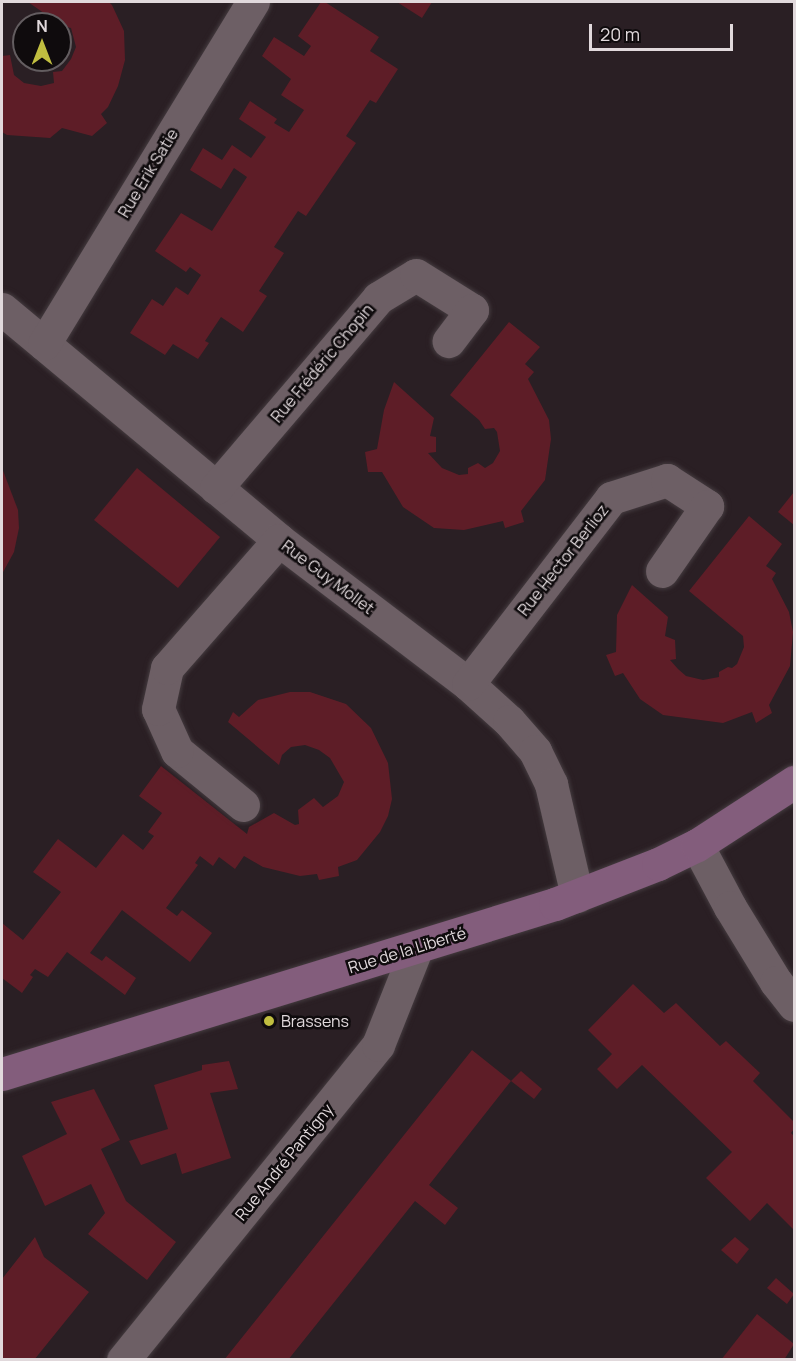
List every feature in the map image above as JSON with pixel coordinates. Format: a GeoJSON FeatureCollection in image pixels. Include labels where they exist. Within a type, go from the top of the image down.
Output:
{"type":"FeatureCollection","features":[{"type":"Feature","properties":{"kind":"street","name":"Rue Erik Satie"},"geometry":{"type":"LineString","coordinates":[[44,344],[253,2]]}},
{"type":"Feature","properties":{"kind":"street","name":"Rue Frédéric Chopin"},"geometry":{"type":"LineString","coordinates":[[216,488],[378,298],[416,275],[472,310],[449,341]]}},
{"type":"Feature","properties":{"kind":"street","name":"Rue Guy Mollet"},"geometry":{"type":"LineString","coordinates":[[2,309],[279,540],[468,684],[510,721],[535,751],[551,784],[577,896]]}},
{"type":"Feature","properties":{"kind":"street","name":"Rue Hector Berlioz"},"geometry":{"type":"LineString","coordinates":[[468,684],[611,498],[668,480],[707,506],[662,571]]}},
{"type":"Feature","properties":{"kind":"street"},"geometry":{"type":"LineString","coordinates":[[243,805],[177,751],[158,709],[167,668],[279,540]]}},
{"type":"Feature","properties":{"kind":"street","name":"Rue de la Liberté"},"geometry":{"type":"LineString","coordinates":[[2,1074],[577,896],[658,864],[697,845],[795,782]]}},
{"type":"Feature","properties":{"kind":"street"},"geometry":{"type":"LineString","coordinates":[[697,845],[776,982],[795,1005]]}},
{"type":"Feature","properties":{"kind":"street","name":"Rue André Pantigny"},"geometry":{"type":"LineString","coordinates":[[123,1359],[378,1045],[417,947]]}},
{"type":"Feature","properties":{"kind":"building"},"geometry":{"type":"Polygon","coordinates":[[[28,2],[109,2],[124,31],[125,60],[118,86],[108,107],[101,114],[107,123],[92,136],[62,128],[50,138],[7,135],[2,132],[2,56],[10,55],[12,72],[24,83],[41,86],[54,83],[53,72],[72,72],[72,57],[76,47],[72,32],[72,12],[42,12],[28,2]]]}},
{"type":"Feature","properties":{"kind":"building"},"geometry":{"type":"Polygon","coordinates":[[[321,2],[325,2],[379,37],[370,51],[398,69],[376,103],[370,100],[346,136],[356,143],[306,216],[298,211],[274,247],[284,253],[259,291],[267,296],[243,332],[221,317],[205,341],[209,343],[198,359],[173,344],[165,355],[130,333],[152,299],[163,306],[176,287],[188,295],[201,275],[190,267],[186,272],[155,251],[181,213],[212,231],[247,177],[234,168],[221,189],[190,170],[203,148],[222,160],[232,145],[251,158],[266,137],[239,119],[250,101],[277,119],[274,123],[289,132],[304,110],[281,95],[291,79],[262,56],[274,37],[304,56],[311,46],[298,36],[321,2]]]}},
{"type":"Feature","properties":{"kind":"building"},"geometry":{"type":"Polygon","coordinates":[[[397,2],[432,2],[422,18],[397,2]]]}},
{"type":"Feature","properties":{"kind":"building"},"geometry":{"type":"Polygon","coordinates":[[[509,322],[540,347],[525,364],[534,372],[528,379],[549,420],[551,439],[545,480],[521,511],[524,522],[505,528],[503,521],[464,530],[434,528],[403,507],[382,472],[368,472],[365,452],[377,449],[384,410],[394,382],[434,418],[430,436],[436,437],[436,452],[428,453],[442,468],[459,475],[468,474],[468,468],[478,463],[485,468],[493,463],[500,451],[497,432],[494,428],[485,429],[479,420],[450,395],[509,322]]]}},
{"type":"Feature","properties":{"kind":"building"},"geometry":{"type":"Polygon","coordinates":[[[2,468],[18,510],[19,528],[14,552],[2,574],[2,468]]]}},
{"type":"Feature","properties":{"kind":"building"},"geometry":{"type":"Polygon","coordinates":[[[137,468],[220,537],[178,588],[94,520],[137,468]]]}},
{"type":"Feature","properties":{"kind":"building"},"geometry":{"type":"Polygon","coordinates":[[[794,492],[794,525],[778,512],[794,492]]]}},
{"type":"Feature","properties":{"kind":"building"},"geometry":{"type":"Polygon","coordinates":[[[749,516],[782,544],[766,566],[776,573],[772,579],[789,612],[793,632],[790,666],[769,705],[772,713],[756,723],[752,712],[723,723],[663,715],[640,699],[623,673],[615,676],[606,655],[616,652],[617,615],[632,585],[668,617],[665,636],[675,640],[676,659],[670,660],[686,676],[703,680],[719,677],[719,672],[728,667],[732,668],[737,664],[744,647],[743,636],[689,591],[749,516]]]}},
{"type":"Feature","properties":{"kind":"building"},"geometry":{"type":"Polygon","coordinates":[[[290,692],[310,692],[346,704],[371,728],[388,763],[392,799],[388,816],[380,832],[357,860],[338,867],[339,876],[319,880],[317,874],[300,876],[263,867],[244,856],[235,869],[219,857],[213,866],[200,856],[195,863],[198,865],[166,908],[177,916],[182,910],[212,933],[190,962],[122,910],[90,953],[102,961],[106,956],[136,978],[125,995],[67,952],[48,977],[35,969],[30,975],[33,977],[22,993],[2,978],[2,923],[23,940],[61,892],[33,872],[58,839],[96,868],[123,834],[143,850],[154,836],[148,832],[162,813],[139,796],[161,766],[247,834],[249,827],[274,813],[295,825],[299,824],[298,810],[314,798],[323,807],[338,796],[344,782],[330,758],[319,750],[305,745],[291,747],[282,755],[279,765],[228,722],[233,712],[239,717],[258,700],[290,692]]]}},
{"type":"Feature","properties":{"kind":"building"},"geometry":{"type":"Polygon","coordinates":[[[633,984],[664,1013],[676,1003],[720,1046],[726,1041],[760,1073],[753,1081],[794,1122],[794,1129],[791,1133],[794,1136],[794,1230],[767,1203],[750,1221],[706,1178],[732,1152],[642,1065],[617,1089],[597,1069],[612,1054],[588,1030],[633,984]]]}},
{"type":"Feature","properties":{"kind":"building"},"geometry":{"type":"Polygon","coordinates":[[[472,1050],[511,1081],[429,1185],[458,1208],[445,1225],[415,1201],[288,1360],[224,1360],[472,1050]]]}},
{"type":"Feature","properties":{"kind":"building"},"geometry":{"type":"Polygon","coordinates":[[[229,1061],[238,1089],[210,1093],[231,1158],[182,1174],[176,1153],[141,1165],[129,1141],[168,1129],[154,1085],[202,1070],[202,1065],[229,1061]]]}},
{"type":"Feature","properties":{"kind":"building"},"geometry":{"type":"Polygon","coordinates":[[[521,1071],[542,1089],[534,1099],[511,1081],[521,1071]]]}},
{"type":"Feature","properties":{"kind":"building"},"geometry":{"type":"Polygon","coordinates":[[[94,1089],[120,1140],[101,1149],[126,1201],[176,1242],[147,1280],[88,1234],[105,1213],[91,1184],[45,1206],[22,1156],[67,1134],[51,1102],[94,1089]]]}},
{"type":"Feature","properties":{"kind":"building"},"geometry":{"type":"Polygon","coordinates":[[[35,1237],[44,1257],[89,1292],[34,1360],[2,1360],[2,1279],[35,1237]]]}},
{"type":"Feature","properties":{"kind":"building"},"geometry":{"type":"Polygon","coordinates":[[[735,1237],[749,1249],[737,1264],[721,1250],[735,1237]]]}},
{"type":"Feature","properties":{"kind":"building"},"geometry":{"type":"Polygon","coordinates":[[[776,1278],[794,1294],[787,1304],[767,1288],[776,1278]]]}},
{"type":"Feature","properties":{"kind":"building"},"geometry":{"type":"Polygon","coordinates":[[[757,1314],[794,1344],[784,1360],[721,1360],[757,1314]]]}},
{"type":"Feature","properties":{"kind":"place","name":"Brassens"},"geometry":{"type":"Point","coordinates":[269,1021]}}]}
